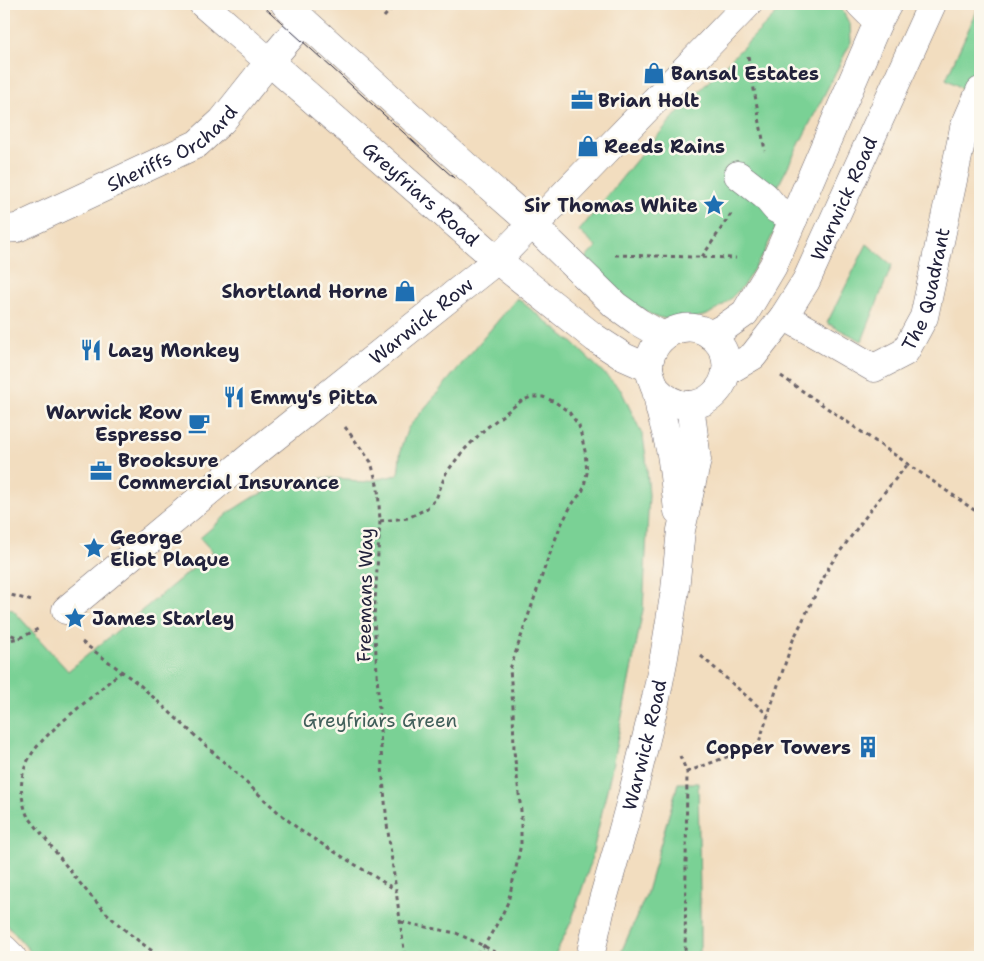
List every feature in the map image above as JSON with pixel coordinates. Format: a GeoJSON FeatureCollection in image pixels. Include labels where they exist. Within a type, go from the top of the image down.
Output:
{"type":"FeatureCollection","features":[{"type":"Feature","properties":{"kind":"main road","name":"Greyfriars Road"},"geometry":{"type":"LineString","coordinates":[[203,4],[497,260],[595,338],[624,357],[652,379]]}},
{"type":"Feature","properties":{"kind":"main road","name":"Warwick Row"},"geometry":{"type":"LineString","coordinates":[[66,610],[248,458],[497,260],[532,224],[545,214],[748,4]]}},
{"type":"Feature","properties":{"kind":"main road","name":"Warwick Road"},"geometry":{"type":"LineString","coordinates":[[726,372],[753,356],[784,316],[806,281],[932,4]]}},
{"type":"Feature","properties":{"kind":"main road","name":"Warwick Road"},"geometry":{"type":"LineString","coordinates":[[710,335],[745,313],[773,266],[794,218],[875,10]]}},
{"type":"Feature","properties":{"kind":"main road","name":"Sheriffs Orchard"},"geometry":{"type":"LineString","coordinates":[[4,229],[17,228],[197,144],[222,121],[269,62],[295,12]]}},
{"type":"Feature","properties":{"kind":"main road"},"geometry":{"type":"LineString","coordinates":[[295,12],[532,224],[615,305],[640,323],[663,336],[681,328],[691,328],[702,330],[721,346],[726,362],[726,372],[723,382],[708,399],[690,405],[682,405],[663,396],[652,379]]}},
{"type":"Feature","properties":{"kind":"main road","name":"The Quadrant"},"geometry":{"type":"LineString","coordinates":[[784,316],[874,368],[904,352],[924,317],[964,128],[980,91]]}},
{"type":"Feature","properties":{"kind":"main road"},"geometry":{"type":"LineString","coordinates":[[738,175],[765,196],[776,209],[794,218]]}},
{"type":"Feature","properties":{"kind":"main road","name":"Warwick Road"},"geometry":{"type":"LineString","coordinates":[[663,336],[652,350],[650,359],[652,379],[670,454],[681,530]]}},
{"type":"Feature","properties":{"kind":"main road","name":"Warwick Road"},"geometry":{"type":"LineString","coordinates":[[590,957],[602,903],[656,698],[664,657],[675,590],[681,530],[697,460],[690,405]]}},
{"type":"Feature","properties":{"kind":"main road"},"geometry":{"type":"LineString","coordinates":[[4,949],[12,957]]}},
{"type":"Feature","properties":{"kind":"path"},"geometry":{"type":"LineString","coordinates":[[384,17],[395,4]]}},
{"type":"Feature","properties":{"kind":"path"},"geometry":{"type":"LineString","coordinates":[[609,255],[756,258],[773,266]]}},
{"type":"Feature","properties":{"kind":"path"},"geometry":{"type":"LineString","coordinates":[[778,374],[980,514]]}},
{"type":"Feature","properties":{"kind":"path"},"geometry":{"type":"LineString","coordinates":[[380,521],[408,518],[426,509],[436,499],[446,473],[463,451],[485,429],[521,401],[531,396],[543,396],[555,402],[569,412],[579,426],[585,451],[587,473],[583,490],[571,506],[560,527],[510,669],[514,751],[521,812],[521,844],[508,902],[484,946],[474,957]]}},
{"type":"Feature","properties":{"kind":"path","name":"Freemans Way"},"geometry":{"type":"LineString","coordinates":[[325,398],[371,462],[378,488],[380,521],[374,617],[382,767],[387,824],[405,957]]}},
{"type":"Feature","properties":{"kind":"path"},"geometry":{"type":"LineString","coordinates":[[686,772],[758,745],[793,640],[830,565],[878,500],[908,464]]}},
{"type":"Feature","properties":{"kind":"path"},"geometry":{"type":"LineString","coordinates":[[4,641],[20,638],[43,626]]}},
{"type":"Feature","properties":{"kind":"path"},"geometry":{"type":"LineString","coordinates":[[4,632],[20,638]]}},
{"type":"Feature","properties":{"kind":"path"},"geometry":{"type":"LineString","coordinates":[[76,638],[140,685],[278,812],[302,831],[396,891]]}},
{"type":"Feature","properties":{"kind":"path"},"geometry":{"type":"LineString","coordinates":[[700,656],[768,715]]}},
{"type":"Feature","properties":{"kind":"path"},"geometry":{"type":"LineString","coordinates":[[122,671],[38,744],[28,760],[22,775],[23,805],[27,815],[100,906],[140,942],[161,957]]}},
{"type":"Feature","properties":{"kind":"path"},"geometry":{"type":"LineString","coordinates":[[680,756],[686,772],[685,957]]}},
{"type":"Feature","properties":{"kind":"path"},"geometry":{"type":"LineString","coordinates":[[401,922],[456,933],[503,957]]}},
{"type":"Feature","properties":{"kind":"green space"},"geometry":{"type":"Polygon","coordinates":[[[786,4],[839,4],[850,25],[851,42],[770,202],[781,217],[764,253],[743,286],[725,304],[707,315],[690,319],[671,320],[653,316],[578,266],[596,247],[579,231],[679,111],[786,4]]]}},
{"type":"Feature","properties":{"kind":"green space"},"geometry":{"type":"Polygon","coordinates":[[[980,4],[980,57],[965,90],[946,79],[980,4]]]}},
{"type":"Feature","properties":{"kind":"green space"},"geometry":{"type":"Polygon","coordinates":[[[867,244],[892,265],[862,341],[827,323],[867,244]]]}},
{"type":"Feature","properties":{"kind":"green space","name":"Greyfriars Green"},"geometry":{"type":"Polygon","coordinates":[[[517,298],[573,343],[621,390],[643,436],[649,495],[643,610],[611,772],[590,865],[571,922],[554,957],[35,957],[4,921],[4,607],[13,610],[68,671],[213,552],[200,538],[231,511],[253,497],[298,481],[325,478],[349,479],[359,483],[398,475],[401,447],[408,428],[517,298]]]}},
{"type":"Feature","properties":{"kind":"green space"},"geometry":{"type":"Polygon","coordinates":[[[678,783],[698,783],[700,957],[619,957],[646,895],[678,783]]]}},
{"type":"Feature","properties":{"kind":"tram line"},"geometry":{"type":"LineString","coordinates":[[261,4],[454,178]]}},
{"type":"Feature","properties":{"kind":"place","name":"Bansal Estates"},"geometry":{"type":"Point","coordinates":[654,73]}},
{"type":"Feature","properties":{"kind":"place","name":"Brian Holt"},"geometry":{"type":"Point","coordinates":[582,100]}},
{"type":"Feature","properties":{"kind":"place","name":"Reeds Rains"},"geometry":{"type":"Point","coordinates":[588,146]}},
{"type":"Feature","properties":{"kind":"place","name":"Sir Thomas White"},"geometry":{"type":"Point","coordinates":[714,205]}},
{"type":"Feature","properties":{"kind":"place","name":"Shortland Horne"},"geometry":{"type":"Point","coordinates":[405,291]}},
{"type":"Feature","properties":{"kind":"place","name":"Lazy Monkey"},"geometry":{"type":"Point","coordinates":[91,350]}},
{"type":"Feature","properties":{"kind":"place","name":"Emmy's Pitta"},"geometry":{"type":"Point","coordinates":[234,397]}},
{"type":"Feature","properties":{"kind":"place","name":"Warwick Row Espresso"},"geometry":{"type":"Point","coordinates":[199,423]}},
{"type":"Feature","properties":{"kind":"place","name":"Brooksure Commercial Insurance"},"geometry":{"type":"Point","coordinates":[101,471]}},
{"type":"Feature","properties":{"kind":"place","name":"George Eliot Plaque"},"geometry":{"type":"Point","coordinates":[94,548]}},
{"type":"Feature","properties":{"kind":"place","name":"James Starley"},"geometry":{"type":"Point","coordinates":[75,618]}},
{"type":"Feature","properties":{"kind":"place","name":"Copper Towers"},"geometry":{"type":"Point","coordinates":[868,747]}}]}
